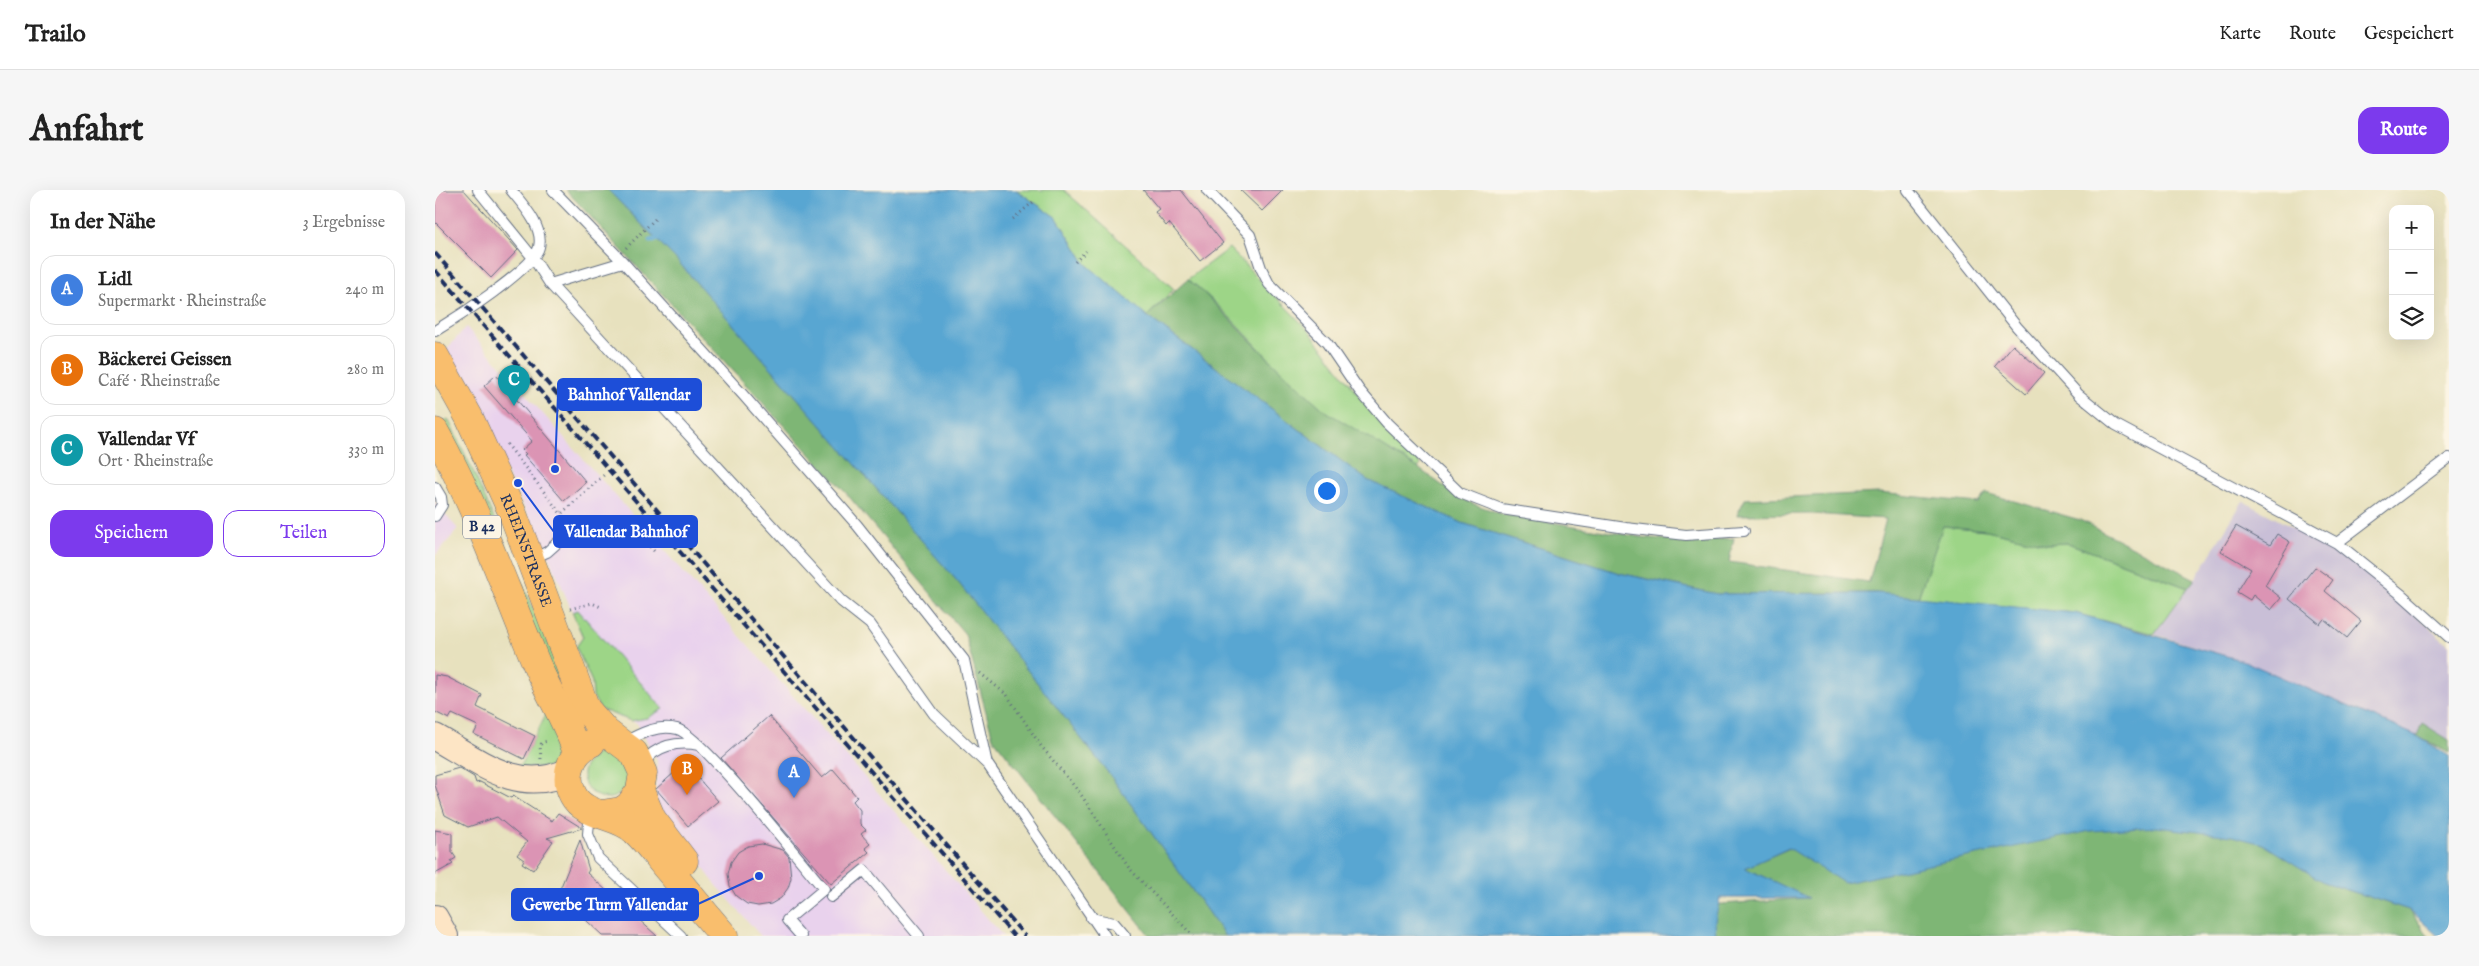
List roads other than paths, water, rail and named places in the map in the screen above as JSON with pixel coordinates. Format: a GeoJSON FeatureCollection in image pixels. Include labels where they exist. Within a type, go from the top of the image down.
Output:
{"type":"FeatureCollection","features":[{"type":"Feature","properties":{"kind":"main road","name":"RHEINSTRASSE"},"geometry":{"type":"LineString","coordinates":[[437,358],[469,417],[530,559],[585,710],[619,742],[634,753],[647,809],[664,836],[744,936]]}},
{"type":"Feature","properties":{"kind":"main road","name":"RHEINSTRASSE"},"geometry":{"type":"LineString","coordinates":[[435,432],[464,487],[541,674],[572,737],[573,762],[570,788],[590,809]]}},
{"type":"Feature","properties":{"kind":"main road"},"geometry":{"type":"LineString","coordinates":[[573,762],[595,741],[619,742]]}},
{"type":"Feature","properties":{"kind":"main road"},"geometry":{"type":"LineString","coordinates":[[590,809],[621,811],[635,799],[641,779]]}},
{"type":"Feature","properties":{"kind":"main road"},"geometry":{"type":"LineString","coordinates":[[590,809],[634,830],[724,936]]}},
{"type":"Feature","properties":{"kind":"street"},"geometry":{"type":"LineString","coordinates":[[435,738],[512,778],[521,786],[590,809]]}},
{"type":"Feature","properties":{"kind":"street"},"geometry":{"type":"LineString","coordinates":[[512,778],[535,781],[555,777],[573,762]]}},
{"type":"Feature","properties":{"kind":"street"},"geometry":{"type":"LineString","coordinates":[[435,918],[445,936]]}},
{"type":"Feature","properties":{"kind":"lane"},"geometry":{"type":"LineString","coordinates":[[478,190],[535,258],[550,284],[841,601],[870,624],[934,714],[987,765],[1105,936]]}},
{"type":"Feature","properties":{"kind":"lane"},"geometry":{"type":"LineString","coordinates":[[437,358],[437,329],[501,286],[535,258],[540,247],[538,233],[531,216],[511,190]]}},
{"type":"Feature","properties":{"kind":"lane"},"geometry":{"type":"LineString","coordinates":[[553,190],[621,259],[857,525],[964,660],[987,765]]}},
{"type":"Feature","properties":{"kind":"lane"},"geometry":{"type":"LineString","coordinates":[[1207,190],[1250,236],[1261,268],[1269,284],[1327,343],[1359,390],[1387,424],[1460,493],[1501,509],[1626,528],[1686,535],[1745,531]]}},
{"type":"Feature","properties":{"kind":"lane"},"geometry":{"type":"LineString","coordinates":[[1908,190],[2017,328],[2079,395],[2116,425],[2337,543],[2402,595],[2449,637]]}},
{"type":"Feature","properties":{"kind":"lane"},"geometry":{"type":"LineString","coordinates":[[550,284],[621,259]]}},
{"type":"Feature","properties":{"kind":"lane"},"geometry":{"type":"LineString","coordinates":[[2337,543],[2449,458]]}},
{"type":"Feature","properties":{"kind":"lane"},"geometry":{"type":"LineString","coordinates":[[435,487],[441,497],[442,505],[435,516]]}},
{"type":"Feature","properties":{"kind":"lane"},"geometry":{"type":"LineString","coordinates":[[530,559],[547,552],[575,527]]}},
{"type":"Feature","properties":{"kind":"lane"},"geometry":{"type":"LineString","coordinates":[[619,742],[650,730],[668,727],[681,730],[721,767],[824,889],[787,920],[801,936]]}},
{"type":"Feature","properties":{"kind":"lane"},"geometry":{"type":"LineString","coordinates":[[641,779],[650,755],[668,746],[699,745]]}},
{"type":"Feature","properties":{"kind":"lane"},"geometry":{"type":"LineString","coordinates":[[590,809],[588,834],[598,858],[681,936]]}},
{"type":"Feature","properties":{"kind":"lane"},"geometry":{"type":"LineString","coordinates":[[831,897],[864,870],[919,936]]}},
{"type":"Feature","properties":{"kind":"lane"},"geometry":{"type":"LineString","coordinates":[[1091,918],[1114,924],[1125,936]]}},
{"type":"Feature","properties":{"kind":"water"},"geometry":{"type":"Polygon","coordinates":[[[608,190],[1016,190],[1057,218],[1086,264],[1147,316],[1367,480],[1462,523],[1619,573],[1717,594],[1877,593],[2075,613],[2244,661],[2417,736],[2449,756],[2449,936],[2438,936],[2409,910],[2323,882],[2263,844],[2232,836],[2157,827],[2090,831],[1844,883],[1789,848],[1745,868],[1809,898],[1720,898],[1715,921],[1716,936],[1225,936],[1110,775],[958,582],[675,258],[608,190]]]}},
{"type":"Feature","properties":{"kind":"waterway"},"geometry":{"type":"LineString","coordinates":[[650,241],[662,238]]}},
{"type":"Feature","properties":{"kind":"railway"},"geometry":{"type":"LineString","coordinates":[[435,253],[1025,936]]}},
{"type":"Feature","properties":{"kind":"railway"},"geometry":{"type":"LineString","coordinates":[[435,270],[1014,936]]}},
{"type":"Feature","properties":{"kind":"place","name":"Vallendar Vf"},"geometry":{"type":"Point","coordinates":[514,406]}},
{"type":"Feature","properties":{"kind":"place","name":"Bahnhof Vallendar"},"geometry":{"type":"Point","coordinates":[555,469]}},
{"type":"Feature","properties":{"kind":"place","name":"Vallendar Bahnhof"},"geometry":{"type":"Point","coordinates":[518,483]}},
{"type":"Feature","properties":{"kind":"place","name":"Bäckerei Geissen"},"geometry":{"type":"Point","coordinates":[687,795]}},
{"type":"Feature","properties":{"kind":"place","name":"Lidl"},"geometry":{"type":"Point","coordinates":[794,798]}},
{"type":"Feature","properties":{"kind":"place","name":"Gewerbe Turm Vallendar"},"geometry":{"type":"Point","coordinates":[759,876]}}]}
